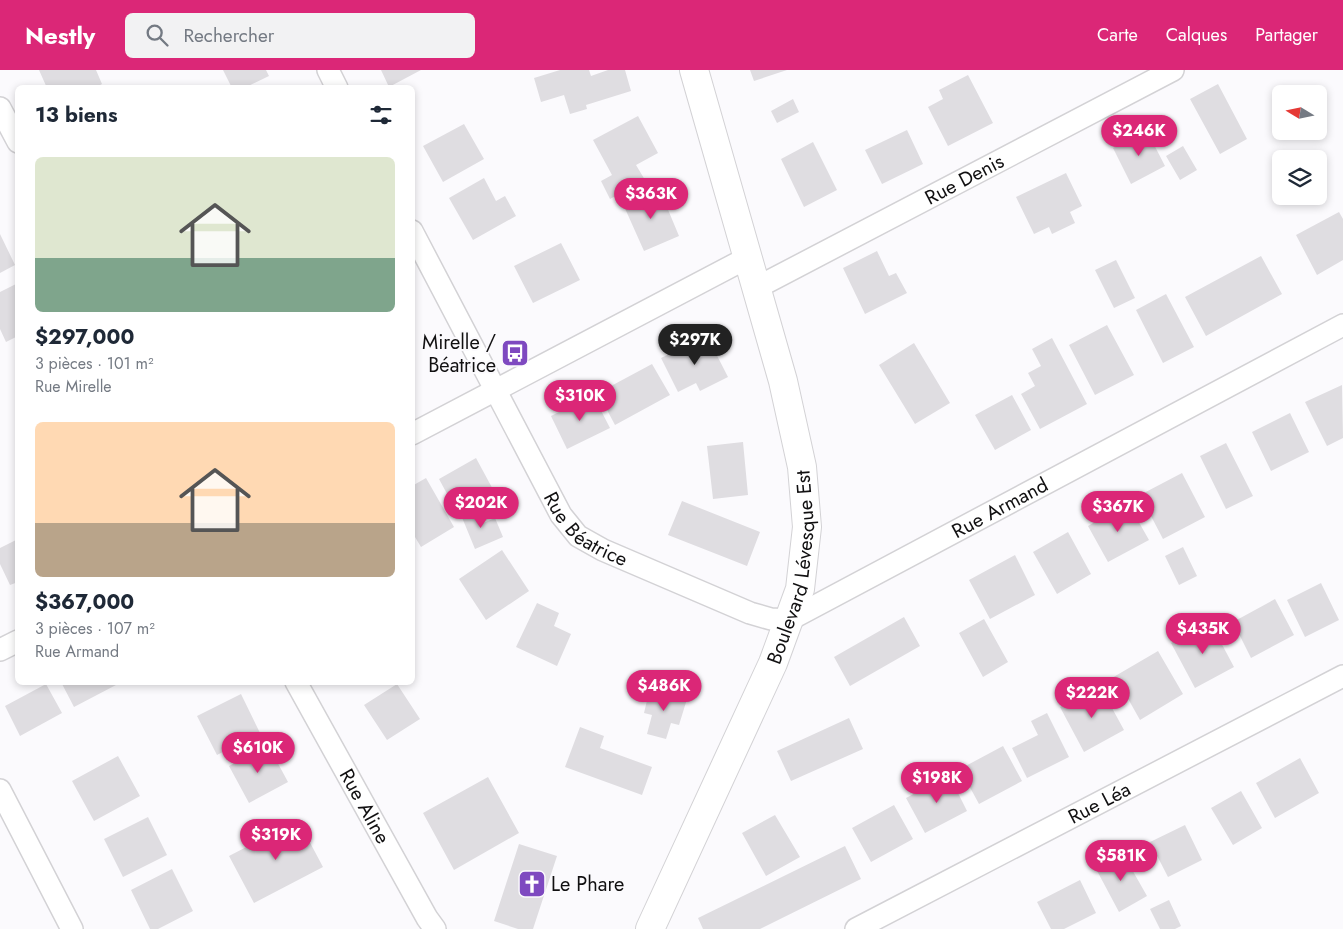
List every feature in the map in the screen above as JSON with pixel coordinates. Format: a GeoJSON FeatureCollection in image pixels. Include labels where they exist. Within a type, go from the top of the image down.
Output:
{"type":"FeatureCollection","features":[{"type":"Feature","properties":{"kind":"street"},"geometry":{"type":"LineString","coordinates":[[328,70],[336,85]]}},
{"type":"Feature","properties":{"kind":"street","name":"Boulevard Lévesque Est"},"geometry":{"type":"LineString","coordinates":[[650,929],[773,663],[800,589],[806,527],[805,497],[797,440],[694,70]]}},
{"type":"Feature","properties":{"kind":"street","name":"Rue Denis"},"geometry":{"type":"LineString","coordinates":[[756,288],[1173,70]]}},
{"type":"Feature","properties":{"kind":"street"},"geometry":{"type":"LineString","coordinates":[[0,108],[15,136]]}},
{"type":"Feature","properties":{"kind":"street","name":"Rue Béatrice"},"geometry":{"type":"LineString","coordinates":[[415,237],[561,515],[578,536],[603,550],[750,613],[771,619],[789,620]]}},
{"type":"Feature","properties":{"kind":"street"},"geometry":{"type":"LineString","coordinates":[[415,432],[747,258]]}},
{"type":"Feature","properties":{"kind":"street","name":"Rue Armand"},"geometry":{"type":"LineString","coordinates":[[789,620],[1343,325]]}},
{"type":"Feature","properties":{"kind":"street"},"geometry":{"type":"LineString","coordinates":[[0,650],[15,642]]}},
{"type":"Feature","properties":{"kind":"street","name":"Rue Léa"},"geometry":{"type":"LineString","coordinates":[[856,929],[1343,676]]}},
{"type":"Feature","properties":{"kind":"street","name":"Rue Aline"},"geometry":{"type":"LineString","coordinates":[[298,685],[435,929]]}},
{"type":"Feature","properties":{"kind":"street"},"geometry":{"type":"LineString","coordinates":[[0,790],[72,929]]}},
{"type":"Feature","properties":{"kind":"building"},"geometry":{"type":"Polygon","coordinates":[[[39,70],[96,70],[102,84],[100,85],[46,85],[39,70]]]}},
{"type":"Feature","properties":{"kind":"building"},"geometry":{"type":"Polygon","coordinates":[[[223,70],[266,70],[269,76],[250,85],[230,85],[223,70]]]}},
{"type":"Feature","properties":{"kind":"building"},"geometry":{"type":"Polygon","coordinates":[[[381,70],[421,70],[393,85],[388,85],[381,70]]]}},
{"type":"Feature","properties":{"kind":"building"},"geometry":{"type":"Polygon","coordinates":[[[560,70],[589,70],[591,76],[608,70],[625,70],[631,91],[586,105],[587,109],[570,114],[564,95],[541,102],[534,78],[560,70]]]}},
{"type":"Feature","properties":{"kind":"building"},"geometry":{"type":"Polygon","coordinates":[[[750,70],[787,70],[754,81],[750,70]]]}},
{"type":"Feature","properties":{"kind":"building"},"geometry":{"type":"Polygon","coordinates":[[[968,75],[993,123],[948,146],[928,107],[943,99],[939,90],[968,75]]]}},
{"type":"Feature","properties":{"kind":"building"},"geometry":{"type":"Polygon","coordinates":[[[1218,84],[1247,139],[1220,154],[1190,99],[1218,84]]]}},
{"type":"Feature","properties":{"kind":"building"},"geometry":{"type":"Polygon","coordinates":[[[793,99],[799,112],[777,123],[771,111],[793,99]]]}},
{"type":"Feature","properties":{"kind":"building"},"geometry":{"type":"Polygon","coordinates":[[[638,116],[658,153],[636,165],[645,180],[610,199],[601,181],[612,175],[593,140],[638,116]]]}},
{"type":"Feature","properties":{"kind":"building"},"geometry":{"type":"Polygon","coordinates":[[[464,124],[484,159],[443,182],[423,146],[464,124]]]}},
{"type":"Feature","properties":{"kind":"building"},"geometry":{"type":"Polygon","coordinates":[[[907,130],[923,164],[882,184],[865,150],[907,130]]]}},
{"type":"Feature","properties":{"kind":"building"},"geometry":{"type":"Polygon","coordinates":[[[1147,131],[1165,166],[1131,184],[1113,148],[1147,131]]]}},
{"type":"Feature","properties":{"kind":"building"},"geometry":{"type":"Polygon","coordinates":[[[813,142],[837,190],[804,207],[781,159],[813,142]]]}},
{"type":"Feature","properties":{"kind":"building"},"geometry":{"type":"Polygon","coordinates":[[[1183,146],[1197,170],[1180,180],[1166,156],[1183,146]]]}},
{"type":"Feature","properties":{"kind":"building"},"geometry":{"type":"Polygon","coordinates":[[[1066,173],[1082,206],[1070,212],[1075,223],[1052,234],[1049,227],[1034,234],[1016,197],[1066,173]]]}},
{"type":"Feature","properties":{"kind":"building"},"geometry":{"type":"Polygon","coordinates":[[[484,178],[496,201],[505,196],[516,216],[473,240],[449,198],[484,178]]]}},
{"type":"Feature","properties":{"kind":"building"},"geometry":{"type":"Polygon","coordinates":[[[659,188],[679,236],[644,251],[623,204],[659,188]]]}},
{"type":"Feature","properties":{"kind":"building"},"geometry":{"type":"Polygon","coordinates":[[[1339,212],[1343,219],[1343,260],[1317,275],[1296,235],[1339,212]]]}},
{"type":"Feature","properties":{"kind":"building"},"geometry":{"type":"Polygon","coordinates":[[[0,234],[15,265],[0,273],[0,234]]]}},
{"type":"Feature","properties":{"kind":"building"},"geometry":{"type":"Polygon","coordinates":[[[561,243],[580,280],[533,303],[514,266],[561,243]]]}},
{"type":"Feature","properties":{"kind":"building"},"geometry":{"type":"Polygon","coordinates":[[[877,251],[889,276],[896,273],[907,293],[865,314],[843,268],[877,251]]]}},
{"type":"Feature","properties":{"kind":"building"},"geometry":{"type":"Polygon","coordinates":[[[1261,256],[1282,294],[1206,336],[1185,297],[1261,256]]]}},
{"type":"Feature","properties":{"kind":"building"},"geometry":{"type":"Polygon","coordinates":[[[1116,260],[1135,298],[1114,308],[1095,270],[1116,260]]]}},
{"type":"Feature","properties":{"kind":"building"},"geometry":{"type":"Polygon","coordinates":[[[15,284],[15,338],[6,342],[0,329],[0,292],[15,284]]]}},
{"type":"Feature","properties":{"kind":"building"},"geometry":{"type":"Polygon","coordinates":[[[1166,294],[1194,347],[1163,363],[1136,310],[1166,294]]]}},
{"type":"Feature","properties":{"kind":"building"},"geometry":{"type":"Polygon","coordinates":[[[1107,325],[1134,375],[1095,395],[1069,345],[1107,325]]]}},
{"type":"Feature","properties":{"kind":"building"},"geometry":{"type":"Polygon","coordinates":[[[707,336],[728,377],[700,391],[696,383],[678,392],[661,358],[707,336]]]}},
{"type":"Feature","properties":{"kind":"building"},"geometry":{"type":"Polygon","coordinates":[[[1052,338],[1087,404],[1040,429],[1021,394],[1035,386],[1028,373],[1041,366],[1032,349],[1052,338]]]}},
{"type":"Feature","properties":{"kind":"building"},"geometry":{"type":"Polygon","coordinates":[[[914,343],[950,403],[915,424],[879,365],[914,343]]]}},
{"type":"Feature","properties":{"kind":"building"},"geometry":{"type":"Polygon","coordinates":[[[652,364],[670,395],[615,425],[598,393],[652,364]]]}},
{"type":"Feature","properties":{"kind":"building"},"geometry":{"type":"Polygon","coordinates":[[[1342,385],[1343,438],[1327,446],[1305,402],[1342,385]]]}},
{"type":"Feature","properties":{"kind":"building"},"geometry":{"type":"Polygon","coordinates":[[[593,395],[610,428],[567,449],[551,416],[593,395]]]}},
{"type":"Feature","properties":{"kind":"building"},"geometry":{"type":"Polygon","coordinates":[[[1012,395],[1031,430],[995,450],[975,415],[1012,395]]]}},
{"type":"Feature","properties":{"kind":"building"},"geometry":{"type":"Polygon","coordinates":[[[1290,413],[1309,452],[1271,471],[1252,432],[1290,413]]]}},
{"type":"Feature","properties":{"kind":"building"},"geometry":{"type":"Polygon","coordinates":[[[743,442],[748,495],[713,499],[707,446],[743,442]]]}},
{"type":"Feature","properties":{"kind":"building"},"geometry":{"type":"Polygon","coordinates":[[[1226,443],[1253,496],[1226,509],[1200,456],[1226,443]]]}},
{"type":"Feature","properties":{"kind":"building"},"geometry":{"type":"Polygon","coordinates":[[[476,458],[496,495],[459,516],[439,479],[476,458]]]}},
{"type":"Feature","properties":{"kind":"building"},"geometry":{"type":"Polygon","coordinates":[[[1182,473],[1205,517],[1163,539],[1140,495],[1182,473]]]}},
{"type":"Feature","properties":{"kind":"building"},"geometry":{"type":"Polygon","coordinates":[[[426,478],[454,527],[421,547],[415,537],[415,484],[426,478]]]}},
{"type":"Feature","properties":{"kind":"building"},"geometry":{"type":"Polygon","coordinates":[[[682,501],[760,532],[747,566],[668,535],[682,501]]]}},
{"type":"Feature","properties":{"kind":"building"},"geometry":{"type":"Polygon","coordinates":[[[1128,503],[1149,540],[1108,562],[1088,526],[1128,503]]]}},
{"type":"Feature","properties":{"kind":"building"},"geometry":{"type":"Polygon","coordinates":[[[476,509],[481,524],[495,518],[503,537],[475,549],[461,515],[476,509]]]}},
{"type":"Feature","properties":{"kind":"building"},"geometry":{"type":"Polygon","coordinates":[[[1068,532],[1091,574],[1057,594],[1033,552],[1068,532]]]}},
{"type":"Feature","properties":{"kind":"building"},"geometry":{"type":"Polygon","coordinates":[[[15,540],[15,583],[10,585],[0,564],[0,548],[15,540]]]}},
{"type":"Feature","properties":{"kind":"building"},"geometry":{"type":"Polygon","coordinates":[[[1183,547],[1197,576],[1179,585],[1165,556],[1183,547]]]}},
{"type":"Feature","properties":{"kind":"building"},"geometry":{"type":"Polygon","coordinates":[[[502,550],[529,591],[486,620],[459,579],[502,550]]]}},
{"type":"Feature","properties":{"kind":"building"},"geometry":{"type":"Polygon","coordinates":[[[1015,555],[1035,595],[990,619],[969,580],[1015,555]]]}},
{"type":"Feature","properties":{"kind":"building"},"geometry":{"type":"Polygon","coordinates":[[[1321,583],[1339,620],[1305,637],[1287,600],[1321,583]]]}},
{"type":"Feature","properties":{"kind":"building"},"geometry":{"type":"Polygon","coordinates":[[[1275,599],[1294,635],[1251,658],[1233,622],[1275,599]]]}},
{"type":"Feature","properties":{"kind":"building"},"geometry":{"type":"Polygon","coordinates":[[[537,603],[559,613],[554,626],[571,634],[557,666],[516,647],[537,603]]]}},
{"type":"Feature","properties":{"kind":"building"},"geometry":{"type":"Polygon","coordinates":[[[904,617],[920,646],[850,686],[834,657],[904,617]]]}},
{"type":"Feature","properties":{"kind":"building"},"geometry":{"type":"Polygon","coordinates":[[[984,619],[1008,662],[983,677],[959,633],[984,619]]]}},
{"type":"Feature","properties":{"kind":"building"},"geometry":{"type":"Polygon","coordinates":[[[1210,622],[1234,667],[1195,688],[1171,643],[1210,622]]]}},
{"type":"Feature","properties":{"kind":"building"},"geometry":{"type":"Polygon","coordinates":[[[1158,651],[1183,694],[1140,720],[1122,688],[1112,694],[1105,682],[1158,651]]]}},
{"type":"Feature","properties":{"kind":"building"},"geometry":{"type":"Polygon","coordinates":[[[47,685],[62,713],[20,736],[5,706],[47,685]]]}},
{"type":"Feature","properties":{"kind":"building"},"geometry":{"type":"Polygon","coordinates":[[[63,685],[116,685],[74,707],[63,685]]]}},
{"type":"Feature","properties":{"kind":"building"},"geometry":{"type":"Polygon","coordinates":[[[398,685],[420,719],[387,740],[364,705],[398,685]]]}},
{"type":"Feature","properties":{"kind":"building"},"geometry":{"type":"Polygon","coordinates":[[[1100,686],[1124,730],[1084,752],[1060,707],[1100,686]]]}},
{"type":"Feature","properties":{"kind":"building"},"geometry":{"type":"Polygon","coordinates":[[[650,688],[687,699],[679,725],[671,723],[666,739],[647,734],[652,715],[644,713],[650,688]]]}},
{"type":"Feature","properties":{"kind":"building"},"geometry":{"type":"Polygon","coordinates":[[[241,694],[260,733],[217,755],[197,716],[241,694]]]}},
{"type":"Feature","properties":{"kind":"building"},"geometry":{"type":"Polygon","coordinates":[[[1047,713],[1069,757],[1027,778],[1012,748],[1038,735],[1031,721],[1047,713]]]}},
{"type":"Feature","properties":{"kind":"building"},"geometry":{"type":"Polygon","coordinates":[[[849,718],[863,749],[791,781],[777,751],[849,718]]]}},
{"type":"Feature","properties":{"kind":"building"},"geometry":{"type":"Polygon","coordinates":[[[580,727],[604,736],[600,748],[652,767],[642,795],[565,767],[580,727]]]}},
{"type":"Feature","properties":{"kind":"building"},"geometry":{"type":"Polygon","coordinates":[[[268,745],[288,782],[249,803],[229,766],[268,745]]]}},
{"type":"Feature","properties":{"kind":"building"},"geometry":{"type":"Polygon","coordinates":[[[1003,746],[1022,781],[979,804],[960,769],[1003,746]]]}},
{"type":"Feature","properties":{"kind":"building"},"geometry":{"type":"Polygon","coordinates":[[[118,756],[140,796],[94,821],[72,781],[118,756]]]}},
{"type":"Feature","properties":{"kind":"building"},"geometry":{"type":"Polygon","coordinates":[[[1300,758],[1319,793],[1275,818],[1256,783],[1300,758]]]}},
{"type":"Feature","properties":{"kind":"building"},"geometry":{"type":"Polygon","coordinates":[[[949,775],[967,811],[925,833],[906,798],[949,775]]]}},
{"type":"Feature","properties":{"kind":"building"},"geometry":{"type":"Polygon","coordinates":[[[488,777],[519,833],[454,870],[423,813],[488,777]]]}},
{"type":"Feature","properties":{"kind":"building"},"geometry":{"type":"Polygon","coordinates":[[[1241,791],[1262,828],[1233,845],[1211,808],[1241,791]]]}},
{"type":"Feature","properties":{"kind":"building"},"geometry":{"type":"Polygon","coordinates":[[[894,805],[913,839],[871,862],[852,828],[894,805]]]}},
{"type":"Feature","properties":{"kind":"building"},"geometry":{"type":"Polygon","coordinates":[[[775,815],[800,857],[766,876],[742,833],[775,815]]]}},
{"type":"Feature","properties":{"kind":"building"},"geometry":{"type":"Polygon","coordinates":[[[148,817],[167,855],[123,877],[104,839],[148,817]]]}},
{"type":"Feature","properties":{"kind":"building"},"geometry":{"type":"Polygon","coordinates":[[[298,820],[323,867],[254,903],[229,856],[298,820]]]}},
{"type":"Feature","properties":{"kind":"building"},"geometry":{"type":"Polygon","coordinates":[[[1185,825],[1202,860],[1168,877],[1150,842],[1185,825]]]}},
{"type":"Feature","properties":{"kind":"building"},"geometry":{"type":"Polygon","coordinates":[[[519,844],[557,856],[533,929],[518,929],[494,921],[519,844]]]}},
{"type":"Feature","properties":{"kind":"building"},"geometry":{"type":"Polygon","coordinates":[[[845,846],[861,879],[760,929],[703,929],[698,918],[845,846]]]}},
{"type":"Feature","properties":{"kind":"building"},"geometry":{"type":"Polygon","coordinates":[[[1122,852],[1147,896],[1119,912],[1095,867],[1122,852]]]}},
{"type":"Feature","properties":{"kind":"building"},"geometry":{"type":"Polygon","coordinates":[[[172,869],[193,911],[158,929],[150,929],[131,890],[172,869]]]}},
{"type":"Feature","properties":{"kind":"building"},"geometry":{"type":"Polygon","coordinates":[[[1080,880],[1096,913],[1064,929],[1051,929],[1037,902],[1080,880]]]}},
{"type":"Feature","properties":{"kind":"building"},"geometry":{"type":"Polygon","coordinates":[[[1169,900],[1181,926],[1175,929],[1160,929],[1150,909],[1169,900]]]}},
{"type":"Feature","properties":{"kind":"place","name":"Mirelle / Béatrice"},"geometry":{"type":"Point","coordinates":[515,353]}},
{"type":"Feature","properties":{"kind":"place","name":"Le Phare"},"geometry":{"type":"Point","coordinates":[532,884]}}]}
